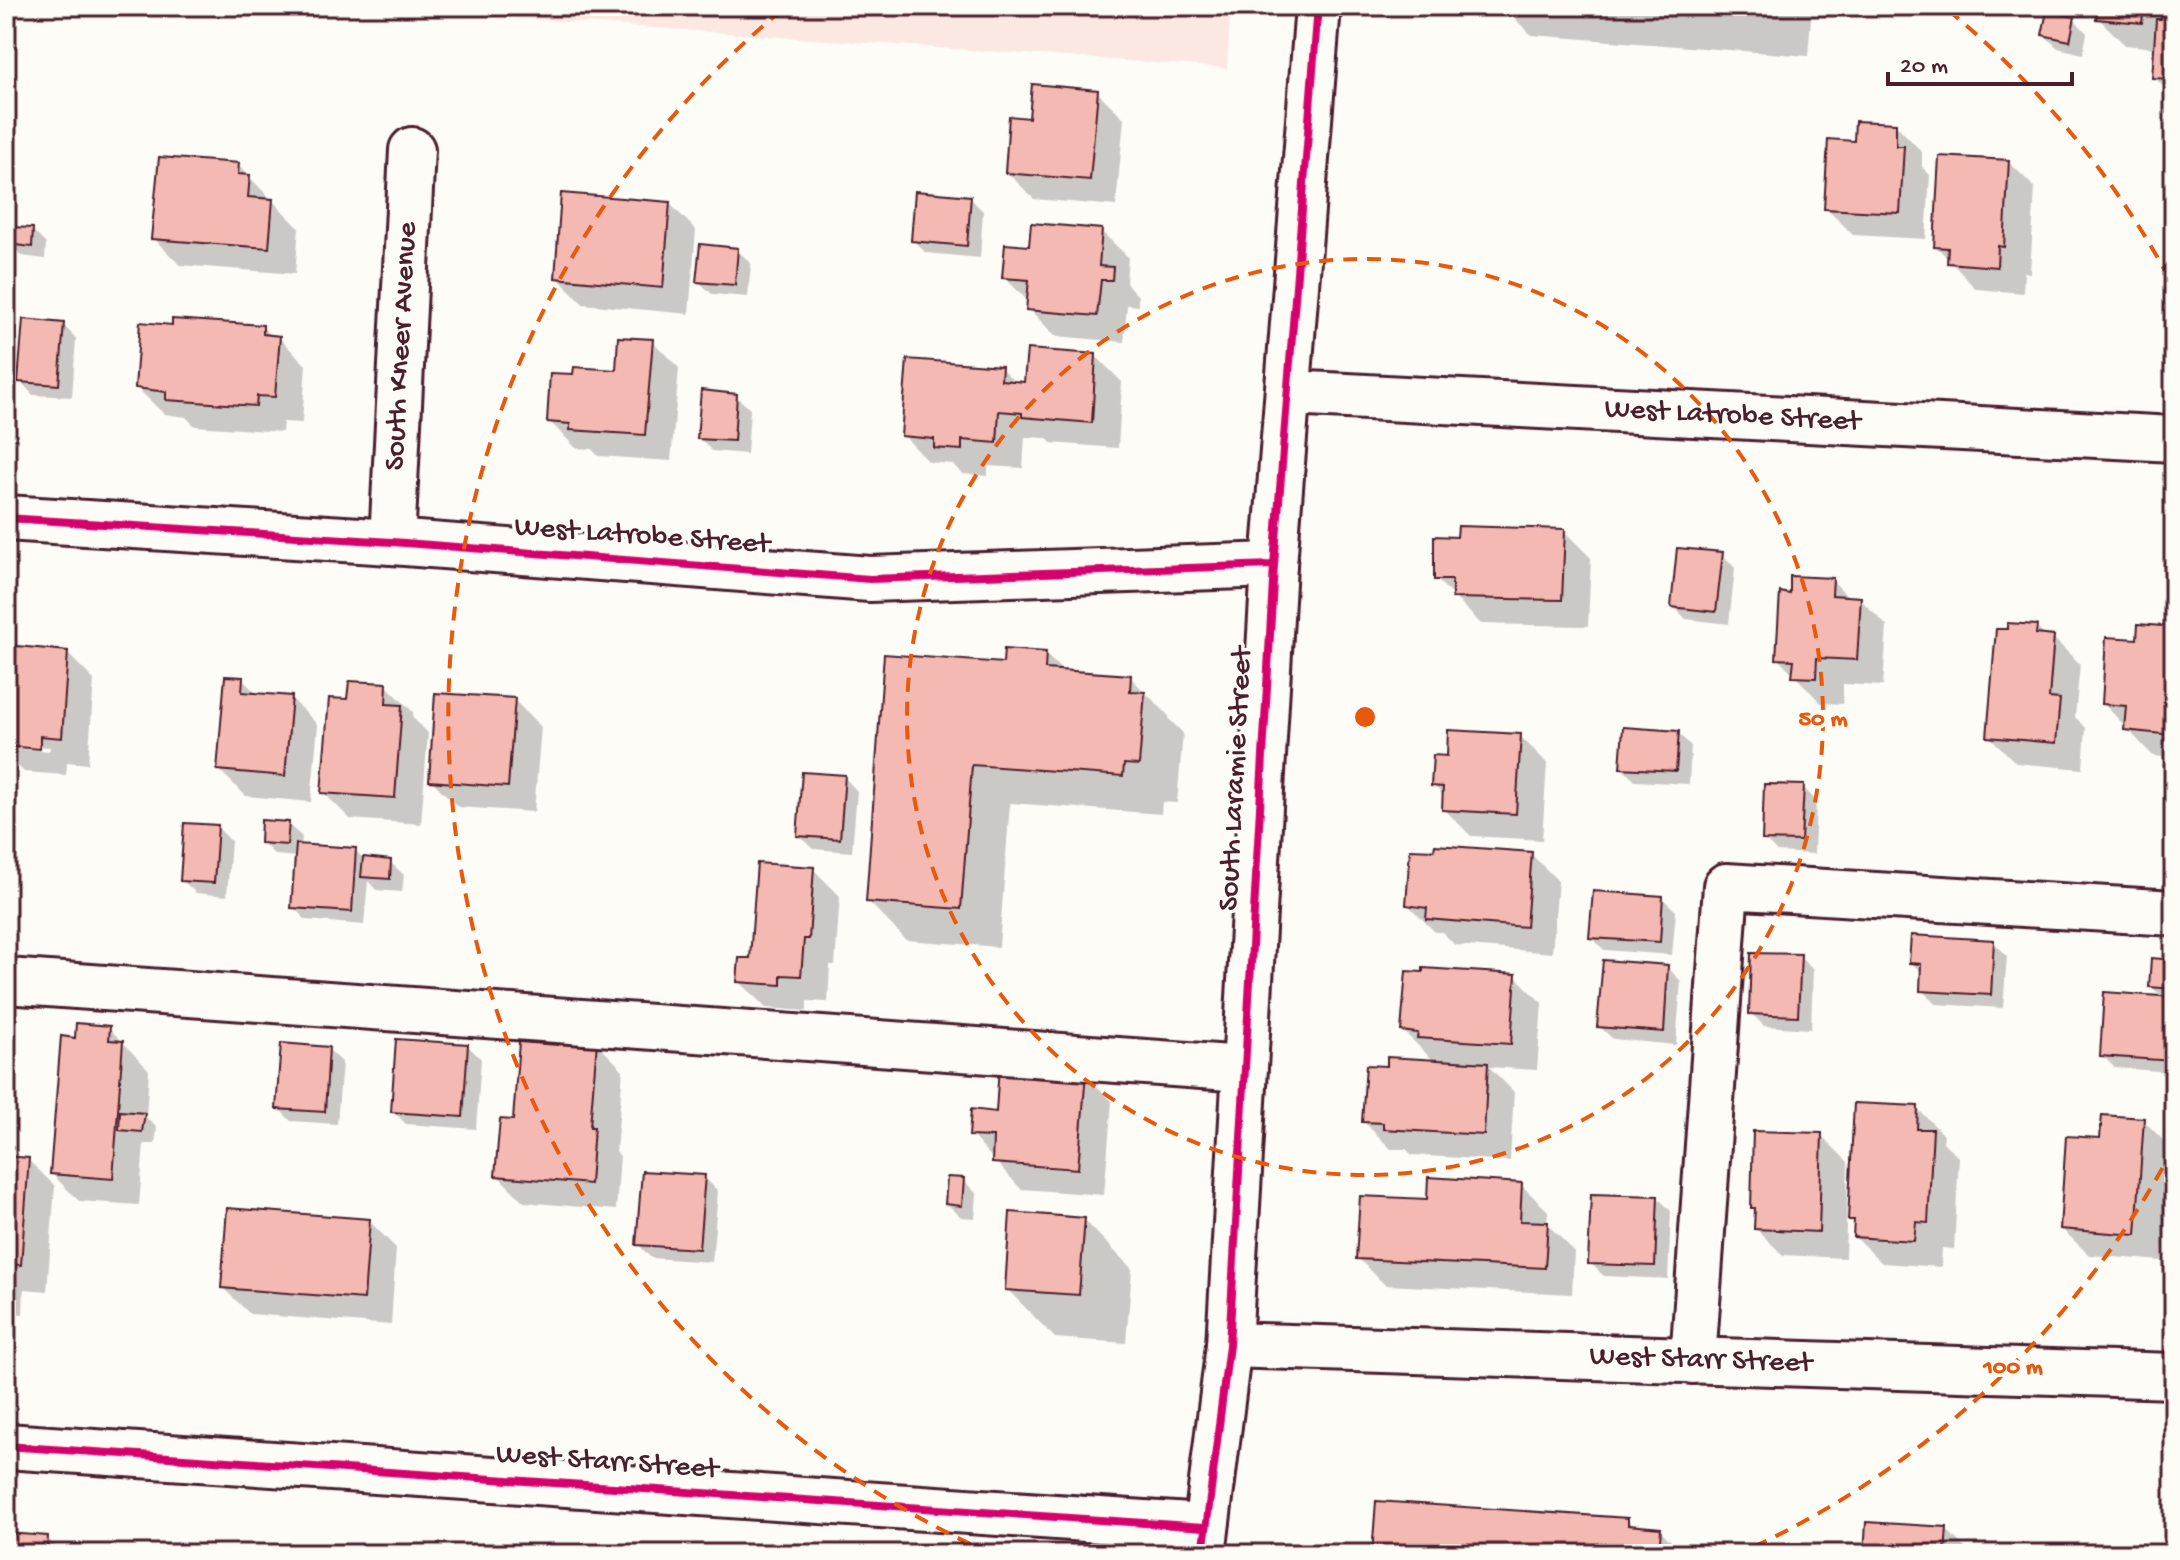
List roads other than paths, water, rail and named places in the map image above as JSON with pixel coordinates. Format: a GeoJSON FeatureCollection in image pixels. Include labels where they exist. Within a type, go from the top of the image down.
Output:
{"type":"FeatureCollection","features":[{"type":"Feature","properties":{"kind":"street","name":"South Laramie Street"},"geometry":{"type":"LineString","coordinates":[[1204,1541],[1229,1345],[1274,565],[1318,6]]}},
{"type":"Feature","properties":{"kind":"street","name":"South Kneer Avenue"},"geometry":{"type":"LineString","coordinates":[[392,542],[412,150]]}},
{"type":"Feature","properties":{"kind":"street","name":"West Latrobe Street"},"geometry":{"type":"LineString","coordinates":[[1289,393],[2174,439]]}},
{"type":"Feature","properties":{"kind":"street","name":"West Latrobe Street"},"geometry":{"type":"LineString","coordinates":[[6,518],[392,542],[870,579],[1274,565]]}},
{"type":"Feature","properties":{"kind":"street"},"geometry":{"type":"LineString","coordinates":[[1693,1361],[1726,886],[2174,913]]}},
{"type":"Feature","properties":{"kind":"street"},"geometry":{"type":"LineString","coordinates":[[6,981],[1244,1069]]}},
{"type":"Feature","properties":{"kind":"street","name":"West Starr Street"},"geometry":{"type":"LineString","coordinates":[[1229,1345],[2174,1376]]}},
{"type":"Feature","properties":{"kind":"street","name":"West Starr Street"},"geometry":{"type":"LineString","coordinates":[[6,1446],[1204,1541]]}}]}
